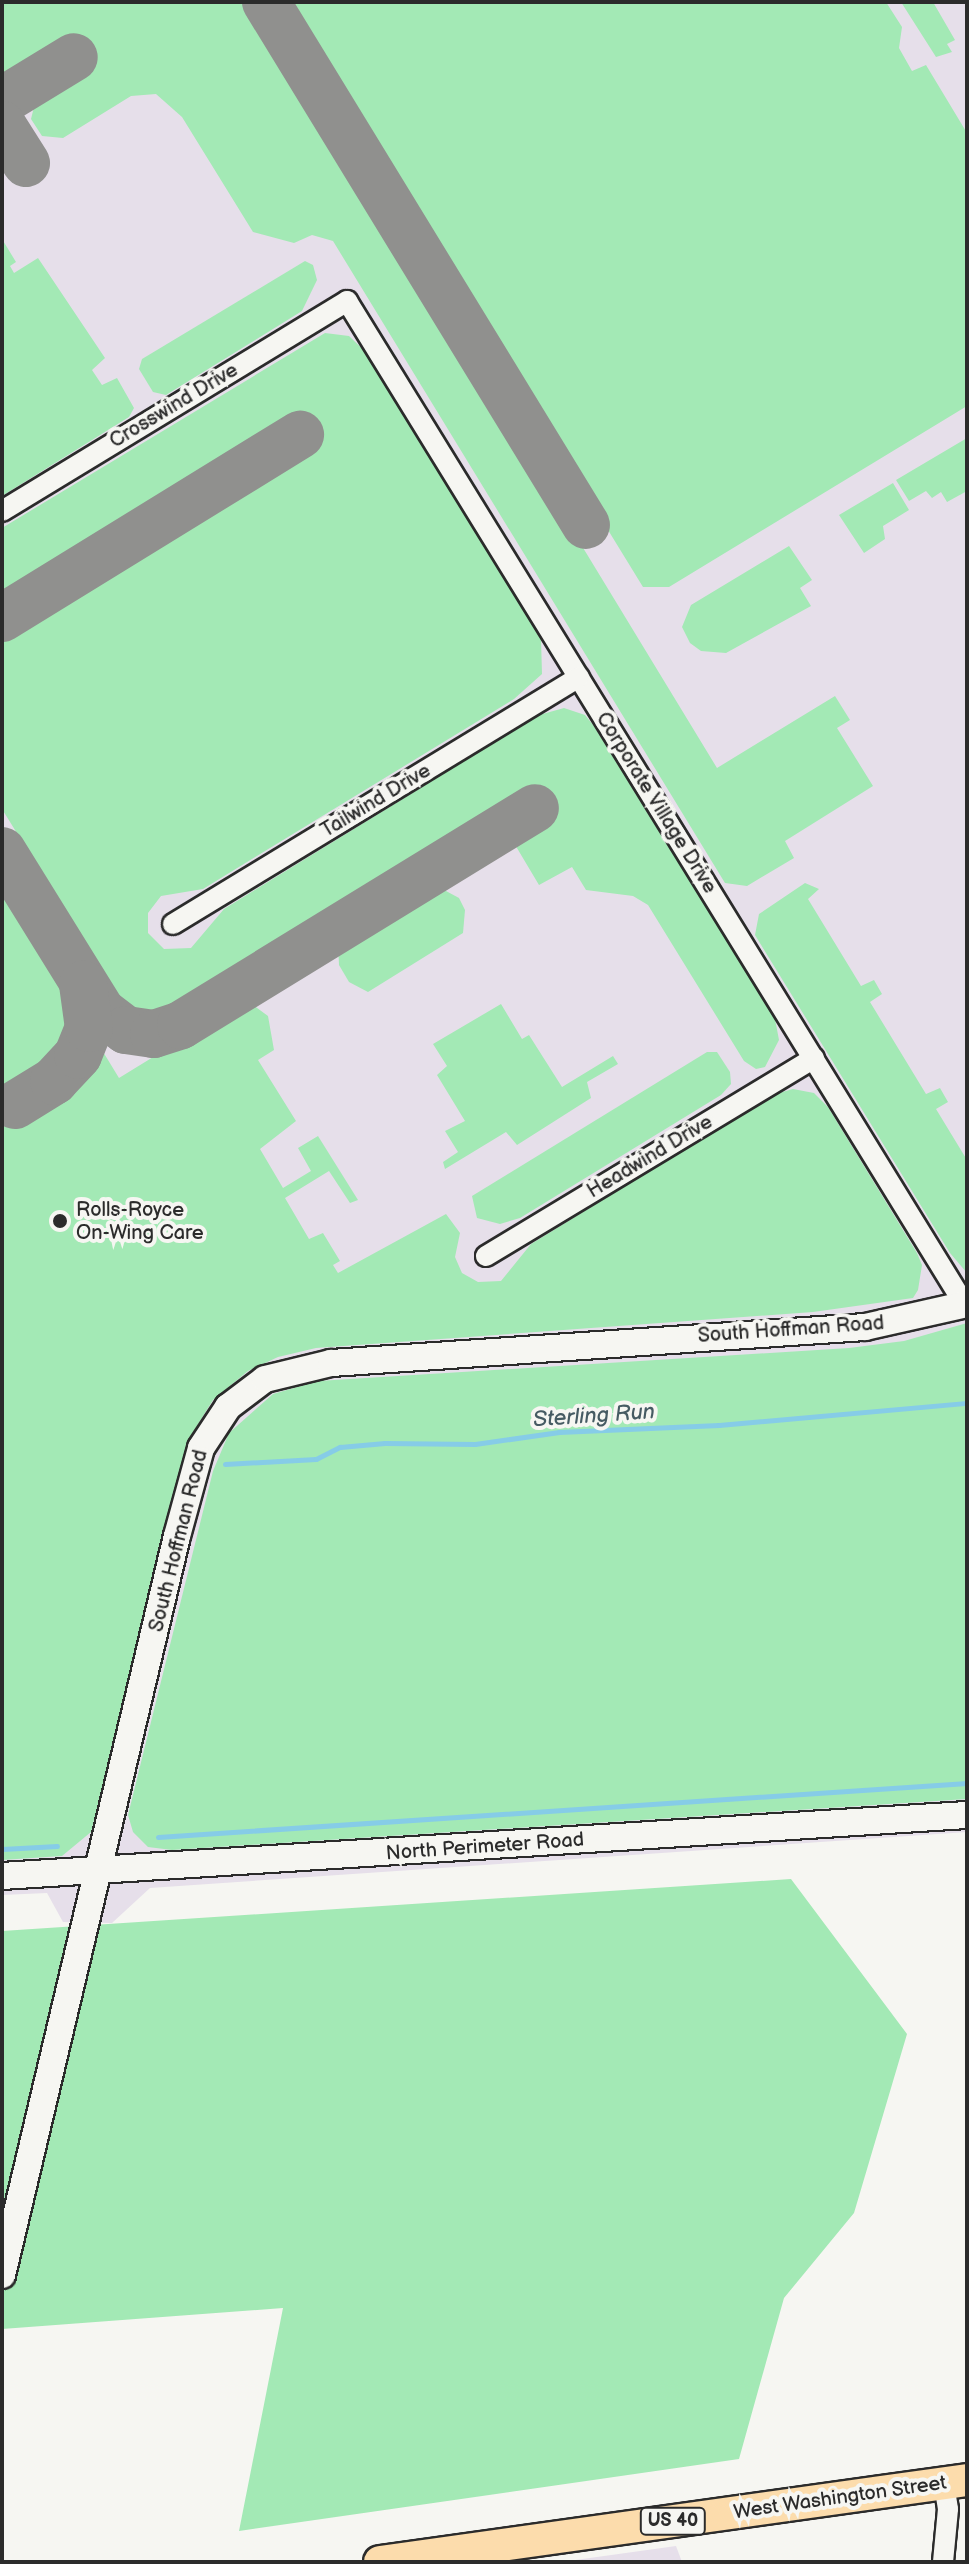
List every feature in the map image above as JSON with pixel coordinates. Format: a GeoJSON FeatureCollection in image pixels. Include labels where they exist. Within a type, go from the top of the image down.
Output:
{"type":"FeatureCollection","features":[{"type":"Feature","properties":{"kind":"main road","name":"West Washington Street"},"geometry":{"type":"LineString","coordinates":[[380,2562],[956,2482]]}},
{"type":"Feature","properties":{"kind":"street","name":"Crosswind Drive"},"geometry":{"type":"LineString","coordinates":[[2,511],[347,301]]}},
{"type":"Feature","properties":{"kind":"street","name":"Corporate Village Drive"},"geometry":{"type":"LineString","coordinates":[[347,301],[966,1304]]}},
{"type":"Feature","properties":{"kind":"street","name":"Tailwind Drive"},"geometry":{"type":"LineString","coordinates":[[173,924],[579,677]]}},
{"type":"Feature","properties":{"kind":"street","name":"Headwind Drive"},"geometry":{"type":"LineString","coordinates":[[486,1256],[814,1058]]}},
{"type":"Feature","properties":{"kind":"street","name":"South Hoffman Road"},"geometry":{"type":"LineString","coordinates":[[2,2275],[201,1448],[228,1407],[265,1379],[331,1363],[865,1327],[966,1304]]}},
{"type":"Feature","properties":{"kind":"street","name":"North Perimeter Road"},"geometry":{"type":"LineString","coordinates":[[2,1876],[967,1815]]}},
{"type":"Feature","properties":{"kind":"street"},"geometry":{"type":"LineString","coordinates":[[943,2562],[956,2482]]}},
{"type":"Feature","properties":{"kind":"shaded area"},"geometry":{"type":"Polygon","coordinates":[[[2,2],[967,2],[967,1832],[150,1888],[112,1923],[63,1922],[47,1893],[2,1895],[2,2]]]}},
{"type":"Feature","properties":{"kind":"shaded area"},"geometry":{"type":"Polygon","coordinates":[[[676,2546],[682,2562],[561,2562],[676,2546]]]}},
{"type":"Feature","properties":{"kind":"green space"},"geometry":{"type":"Polygon","coordinates":[[[2,2],[251,2],[717,768],[835,696],[850,720],[837,728],[873,786],[785,841],[794,858],[747,886],[725,883],[333,241],[312,235],[294,243],[253,232],[182,117],[156,94],[131,96],[63,138],[42,136],[31,119],[37,95],[87,64],[72,40],[2,83],[2,2]]]}},
{"type":"Feature","properties":{"kind":"green space"},"geometry":{"type":"Polygon","coordinates":[[[284,2],[886,2],[902,27],[899,48],[912,71],[926,65],[967,133],[967,406],[669,587],[643,587],[284,2]]]}},
{"type":"Feature","properties":{"kind":"green space"},"geometry":{"type":"Polygon","coordinates":[[[901,2],[933,2],[955,40],[947,44],[952,52],[936,57],[901,2]]]}},
{"type":"Feature","properties":{"kind":"green space"},"geometry":{"type":"Polygon","coordinates":[[[2,239],[16,262],[10,266],[14,273],[38,258],[105,358],[92,370],[102,385],[117,378],[134,408],[129,417],[2,496],[2,239]]]}},
{"type":"Feature","properties":{"kind":"green space"},"geometry":{"type":"Polygon","coordinates":[[[305,261],[313,265],[317,280],[302,311],[166,395],[153,392],[139,369],[142,359],[305,261]]]}},
{"type":"Feature","properties":{"kind":"green space"},"geometry":{"type":"Polygon","coordinates":[[[325,333],[349,336],[370,356],[541,639],[542,674],[514,699],[203,889],[161,896],[148,913],[148,933],[164,949],[191,948],[224,909],[539,715],[564,708],[585,715],[594,726],[775,1019],[779,1040],[765,1067],[756,1069],[744,1061],[648,905],[633,896],[586,890],[572,867],[539,885],[511,838],[546,818],[531,793],[208,991],[153,1013],[131,1007],[117,995],[2,809],[2,633],[317,440],[302,416],[2,600],[2,528],[325,333]]]}},
{"type":"Feature","properties":{"kind":"green space"},"geometry":{"type":"Polygon","coordinates":[[[967,438],[967,491],[947,502],[941,492],[932,498],[926,491],[909,501],[896,480],[967,438]]]}},
{"type":"Feature","properties":{"kind":"green space"},"geometry":{"type":"Polygon","coordinates":[[[893,483],[909,510],[883,526],[885,539],[864,553],[839,515],[893,483]]]}},
{"type":"Feature","properties":{"kind":"green space"},"geometry":{"type":"Polygon","coordinates":[[[789,546],[812,580],[800,588],[811,606],[726,653],[701,651],[690,643],[682,627],[691,605],[789,546]]]}},
{"type":"Feature","properties":{"kind":"green space"},"geometry":{"type":"Polygon","coordinates":[[[805,883],[819,889],[808,899],[861,986],[874,980],[882,994],[870,1002],[926,1094],[940,1088],[948,1102],[936,1109],[967,1160],[967,1273],[950,1253],[755,935],[759,914],[805,883]]]}},
{"type":"Feature","properties":{"kind":"green space"},"geometry":{"type":"Polygon","coordinates":[[[433,884],[459,898],[465,910],[463,933],[368,992],[349,982],[339,965],[338,942],[433,884]]]}},
{"type":"Feature","properties":{"kind":"green space"},"geometry":{"type":"Polygon","coordinates":[[[2,886],[119,1078],[246,1000],[268,1016],[274,1050],[258,1060],[296,1121],[260,1149],[283,1188],[311,1171],[298,1148],[318,1136],[358,1200],[350,1203],[329,1171],[285,1198],[309,1239],[323,1233],[340,1261],[333,1265],[338,1273],[446,1214],[460,1233],[455,1257],[462,1273],[478,1282],[501,1281],[531,1244],[775,1094],[793,1089],[814,1093],[828,1107],[917,1253],[922,1265],[918,1290],[913,1298],[813,1312],[316,1348],[278,1357],[248,1371],[213,1400],[190,1437],[91,1832],[62,1856],[2,1860],[2,886]]]}},
{"type":"Feature","properties":{"kind":"green space"},"geometry":{"type":"Polygon","coordinates":[[[501,1004],[522,1039],[529,1035],[562,1087],[613,1056],[618,1064],[587,1082],[591,1098],[517,1145],[506,1132],[445,1169],[443,1162],[458,1152],[445,1131],[465,1121],[437,1075],[447,1066],[433,1044],[501,1004]]]}},
{"type":"Feature","properties":{"kind":"green space"},"geometry":{"type":"Polygon","coordinates":[[[707,1052],[717,1052],[730,1072],[731,1084],[721,1095],[520,1218],[500,1224],[477,1218],[472,1196],[707,1052]]]}},
{"type":"Feature","properties":{"kind":"green space"},"geometry":{"type":"Polygon","coordinates":[[[967,1323],[967,1799],[172,1850],[148,1847],[133,1832],[128,1815],[213,1471],[229,1433],[273,1394],[318,1381],[849,1348],[904,1341],[967,1323]]]}},
{"type":"Feature","properties":{"kind":"green space"},"geometry":{"type":"Polygon","coordinates":[[[791,1879],[907,2034],[854,2213],[784,2298],[739,2459],[239,2531],[283,2308],[2,2329],[2,1931],[791,1879]]]}},
{"type":"Feature","properties":{"kind":"waterway","name":"Sterling Run"},"geometry":{"type":"LineString","coordinates":[[225,1464],[316,1459],[340,1447],[385,1443],[475,1444],[559,1432],[719,1425],[967,1403]]}},
{"type":"Feature","properties":{"kind":"waterway"},"geometry":{"type":"LineString","coordinates":[[158,1837],[967,1783]]}},
{"type":"Feature","properties":{"kind":"waterway"},"geometry":{"type":"LineString","coordinates":[[2,1849],[57,1846]]}},
{"type":"Feature","properties":{"kind":"taxiway"},"geometry":{"type":"LineString","coordinates":[[266,2],[586,525]]}},
{"type":"Feature","properties":{"kind":"taxiway"},"geometry":{"type":"LineString","coordinates":[[2,101],[74,57]]}},
{"type":"Feature","properties":{"kind":"taxiway"},"geometry":{"type":"LineString","coordinates":[[2,125],[26,163]]}},
{"type":"Feature","properties":{"kind":"taxiway"},"geometry":{"type":"LineString","coordinates":[[2,618],[300,435]]}},
{"type":"Feature","properties":{"kind":"taxiway"},"geometry":{"type":"LineString","coordinates":[[2,851],[102,1012],[126,1030],[154,1034],[181,1025],[535,808]]}},
{"type":"Feature","properties":{"kind":"taxiway"},"geometry":{"type":"LineString","coordinates":[[15,1105],[54,1081],[78,1055],[89,1028],[83,984]]}},
{"type":"Feature","properties":{"kind":"place","name":"Rolls-Royce On-Wing Care"},"geometry":{"type":"Point","coordinates":[60,1221]}}]}
